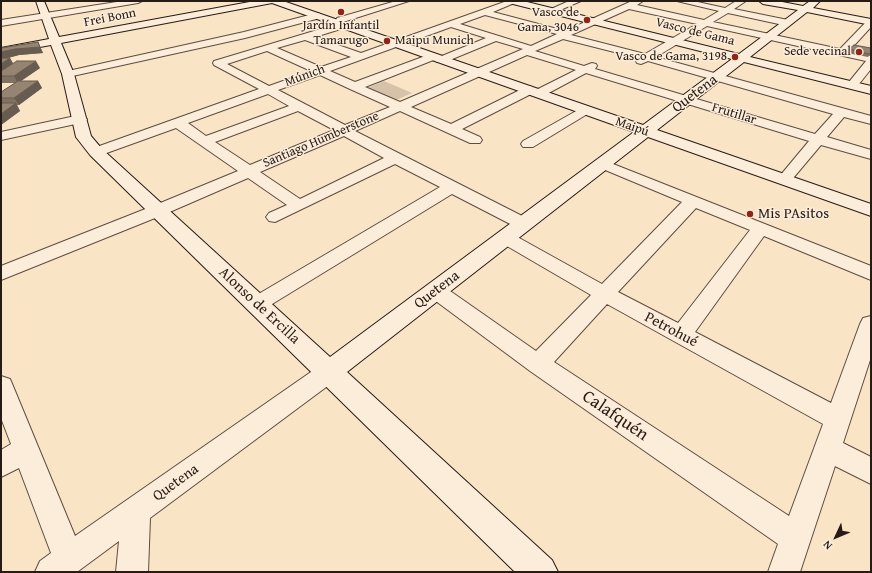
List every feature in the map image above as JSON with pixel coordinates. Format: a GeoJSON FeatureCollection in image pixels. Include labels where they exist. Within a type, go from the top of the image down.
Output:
{"type":"FeatureCollection","features":[{"type":"Feature","properties":{"kind":"street"},"geometry":{"type":"LineString","coordinates":[[1,23],[40,8],[138,1]]}},
{"type":"Feature","properties":{"kind":"street","name":"Frei Bonn"},"geometry":{"type":"LineString","coordinates":[[1,51],[270,1]]}},
{"type":"Feature","properties":{"kind":"street"},"geometry":{"type":"LineString","coordinates":[[274,1],[316,16],[342,23]]}},
{"type":"Feature","properties":{"kind":"street"},"geometry":{"type":"LineString","coordinates":[[288,1],[342,23]]}},
{"type":"Feature","properties":{"kind":"street"},"geometry":{"type":"LineString","coordinates":[[405,1],[307,36],[218,64],[395,158],[524,224]]}},
{"type":"Feature","properties":{"kind":"street","name":"Vasco de Gama"},"geometry":{"type":"LineString","coordinates":[[514,1],[597,20]]}},
{"type":"Feature","properties":{"kind":"street","name":"Múnich"},"geometry":{"type":"LineString","coordinates":[[96,152],[394,43],[514,1]]}},
{"type":"Feature","properties":{"kind":"street","name":"Vasco de Gama"},"geometry":{"type":"LineString","coordinates":[[525,1],[677,40],[871,86]]}},
{"type":"Feature","properties":{"kind":"street"},"geometry":{"type":"LineString","coordinates":[[556,9],[577,1]]}},
{"type":"Feature","properties":{"kind":"street"},"geometry":{"type":"LineString","coordinates":[[681,1],[788,23]]}},
{"type":"Feature","properties":{"kind":"street"},"geometry":{"type":"LineString","coordinates":[[614,78],[742,1]]}},
{"type":"Feature","properties":{"kind":"street"},"geometry":{"type":"LineString","coordinates":[[763,1],[871,22]]}},
{"type":"Feature","properties":{"kind":"street","name":"Quetena"},"geometry":{"type":"LineString","coordinates":[[60,566],[329,372],[816,1]]}},
{"type":"Feature","properties":{"kind":"street"},"geometry":{"type":"LineString","coordinates":[[634,3],[704,23],[842,53],[871,61],[855,82]]}},
{"type":"Feature","properties":{"kind":"street","name":"Santiago Humberstone"},"geometry":{"type":"LineString","coordinates":[[1,273],[159,210],[530,51],[634,3]]}},
{"type":"Feature","properties":{"kind":"street","name":"Alonso de Ercilla"},"geometry":{"type":"LineString","coordinates":[[40,8],[68,74],[84,137],[96,152],[540,572]]}},
{"type":"Feature","properties":{"kind":"street"},"geometry":{"type":"LineString","coordinates":[[484,12],[871,120]]}},
{"type":"Feature","properties":{"kind":"street"},"geometry":{"type":"LineString","coordinates":[[68,74],[245,35],[316,16]]}},
{"type":"Feature","properties":{"kind":"street"},"geometry":{"type":"LineString","coordinates":[[842,53],[871,22]]}},
{"type":"Feature","properties":{"kind":"street","name":"Maipú"},"geometry":{"type":"LineString","coordinates":[[342,23],[394,43],[481,72],[871,210]]}},
{"type":"Feature","properties":{"kind":"street","name":"Frutillar"},"geometry":{"type":"LineString","coordinates":[[450,24],[614,78],[871,155]]}},
{"type":"Feature","properties":{"kind":"street"},"geometry":{"type":"LineString","coordinates":[[307,36],[359,56]]}},
{"type":"Feature","properties":{"kind":"street"},"geometry":{"type":"LineString","coordinates":[[857,37],[871,40]]}},
{"type":"Feature","properties":{"kind":"street"},"geometry":{"type":"LineString","coordinates":[[354,87],[495,38]]}},
{"type":"Feature","properties":{"kind":"street"},"geometry":{"type":"LineString","coordinates":[[268,48],[475,140]]}},
{"type":"Feature","properties":{"kind":"street"},"geometry":{"type":"LineString","coordinates":[[452,129],[586,69],[620,50]]}},
{"type":"Feature","properties":{"kind":"street","name":"Vasco de Gama"},"geometry":{"type":"LineString","coordinates":[[744,56],[871,90]]}},
{"type":"Feature","properties":{"kind":"street"},"geometry":{"type":"LineString","coordinates":[[770,125],[795,100]]}},
{"type":"Feature","properties":{"kind":"street","name":"Múnich"},"geometry":{"type":"LineString","coordinates":[[204,141],[299,106]]}},
{"type":"Feature","properties":{"kind":"street"},"geometry":{"type":"LineString","coordinates":[[528,144],[585,110]]}},
{"type":"Feature","properties":{"kind":"street"},"geometry":{"type":"LineString","coordinates":[[784,180],[840,112]]}},
{"type":"Feature","properties":{"kind":"street"},"geometry":{"type":"LineString","coordinates":[[1,136],[80,119]]}},
{"type":"Feature","properties":{"kind":"street"},"geometry":{"type":"LineString","coordinates":[[177,122],[298,205]]}},
{"type":"Feature","properties":{"kind":"street"},"geometry":{"type":"LineString","coordinates":[[275,217],[395,158]]}},
{"type":"Feature","properties":{"kind":"street"},"geometry":{"type":"LineString","coordinates":[[603,164],[692,202],[871,273]]}},
{"type":"Feature","properties":{"kind":"street"},"geometry":{"type":"LineString","coordinates":[[257,304],[452,187]]}},
{"type":"Feature","properties":{"kind":"street"},"geometry":{"type":"LineString","coordinates":[[538,364],[692,202]]}},
{"type":"Feature","properties":{"kind":"street"},"geometry":{"type":"LineString","coordinates":[[681,335],[760,229]]}},
{"type":"Feature","properties":{"kind":"street","name":"Petrohué"},"geometry":{"type":"LineString","coordinates":[[506,238],[605,294],[838,419]]}},
{"type":"Feature","properties":{"kind":"street","name":"Calafquén"},"geometry":{"type":"LineString","coordinates":[[436,291],[538,364],[796,538]]}},
{"type":"Feature","properties":{"kind":"street"},"geometry":{"type":"LineString","coordinates":[[784,572],[871,324]]}},
{"type":"Feature","properties":{"kind":"street"},"geometry":{"type":"LineString","coordinates":[[1,386],[26,450],[60,566]]}},
{"type":"Feature","properties":{"kind":"street"},"geometry":{"type":"LineString","coordinates":[[828,449],[871,472]]}},
{"type":"Feature","properties":{"kind":"street"},"geometry":{"type":"LineString","coordinates":[[1,464],[26,450]]}},
{"type":"Feature","properties":{"kind":"street"},"geometry":{"type":"LineString","coordinates":[[131,571],[136,512]]}},
{"type":"Feature","properties":{"kind":"shaded area"},"geometry":{"type":"Polygon","coordinates":[[[384,81],[412,93],[394,101],[365,89],[384,81]]]}},
{"type":"Feature","properties":{"kind":"building"},"geometry":{"type":"Polygon","coordinates":[[[38,42],[40,47],[1,52],[1,48],[38,42]]]}},
{"type":"Feature","properties":{"kind":"building"},"geometry":{"type":"Polygon","coordinates":[[[854,45],[871,48],[871,52],[869,54],[849,49],[854,45]]]}},
{"type":"Feature","properties":{"kind":"building"},"geometry":{"type":"Polygon","coordinates":[[[1,58],[10,58],[1,64],[1,58]]]}},
{"type":"Feature","properties":{"kind":"building"},"geometry":{"type":"Polygon","coordinates":[[[17,61],[36,61],[14,76],[1,76],[1,71],[17,61]]]}},
{"type":"Feature","properties":{"kind":"building"},"geometry":{"type":"Polygon","coordinates":[[[18,81],[38,81],[14,98],[1,98],[1,92],[18,81]]]}},
{"type":"Feature","properties":{"kind":"building"},"geometry":{"type":"Polygon","coordinates":[[[1,103],[16,103],[1,114],[1,103]]]}},
{"type":"Feature","properties":{"kind":"place","name":"Jardín Infantil Tamarugo"},"geometry":{"type":"Point","coordinates":[341,12]}},
{"type":"Feature","properties":{"kind":"place","name":"Vasco de Gama, 3046"},"geometry":{"type":"Point","coordinates":[587,20]}},
{"type":"Feature","properties":{"kind":"place","name":"Maipu Munich"},"geometry":{"type":"Point","coordinates":[387,41]}},
{"type":"Feature","properties":{"kind":"place","name":"Sede vecinal"},"geometry":{"type":"Point","coordinates":[859,52]}},
{"type":"Feature","properties":{"kind":"place","name":"Vasco de Gama, 3198"},"geometry":{"type":"Point","coordinates":[735,57]}},
{"type":"Feature","properties":{"kind":"place","name":"Mis PAsitos"},"geometry":{"type":"Point","coordinates":[750,214]}}]}
